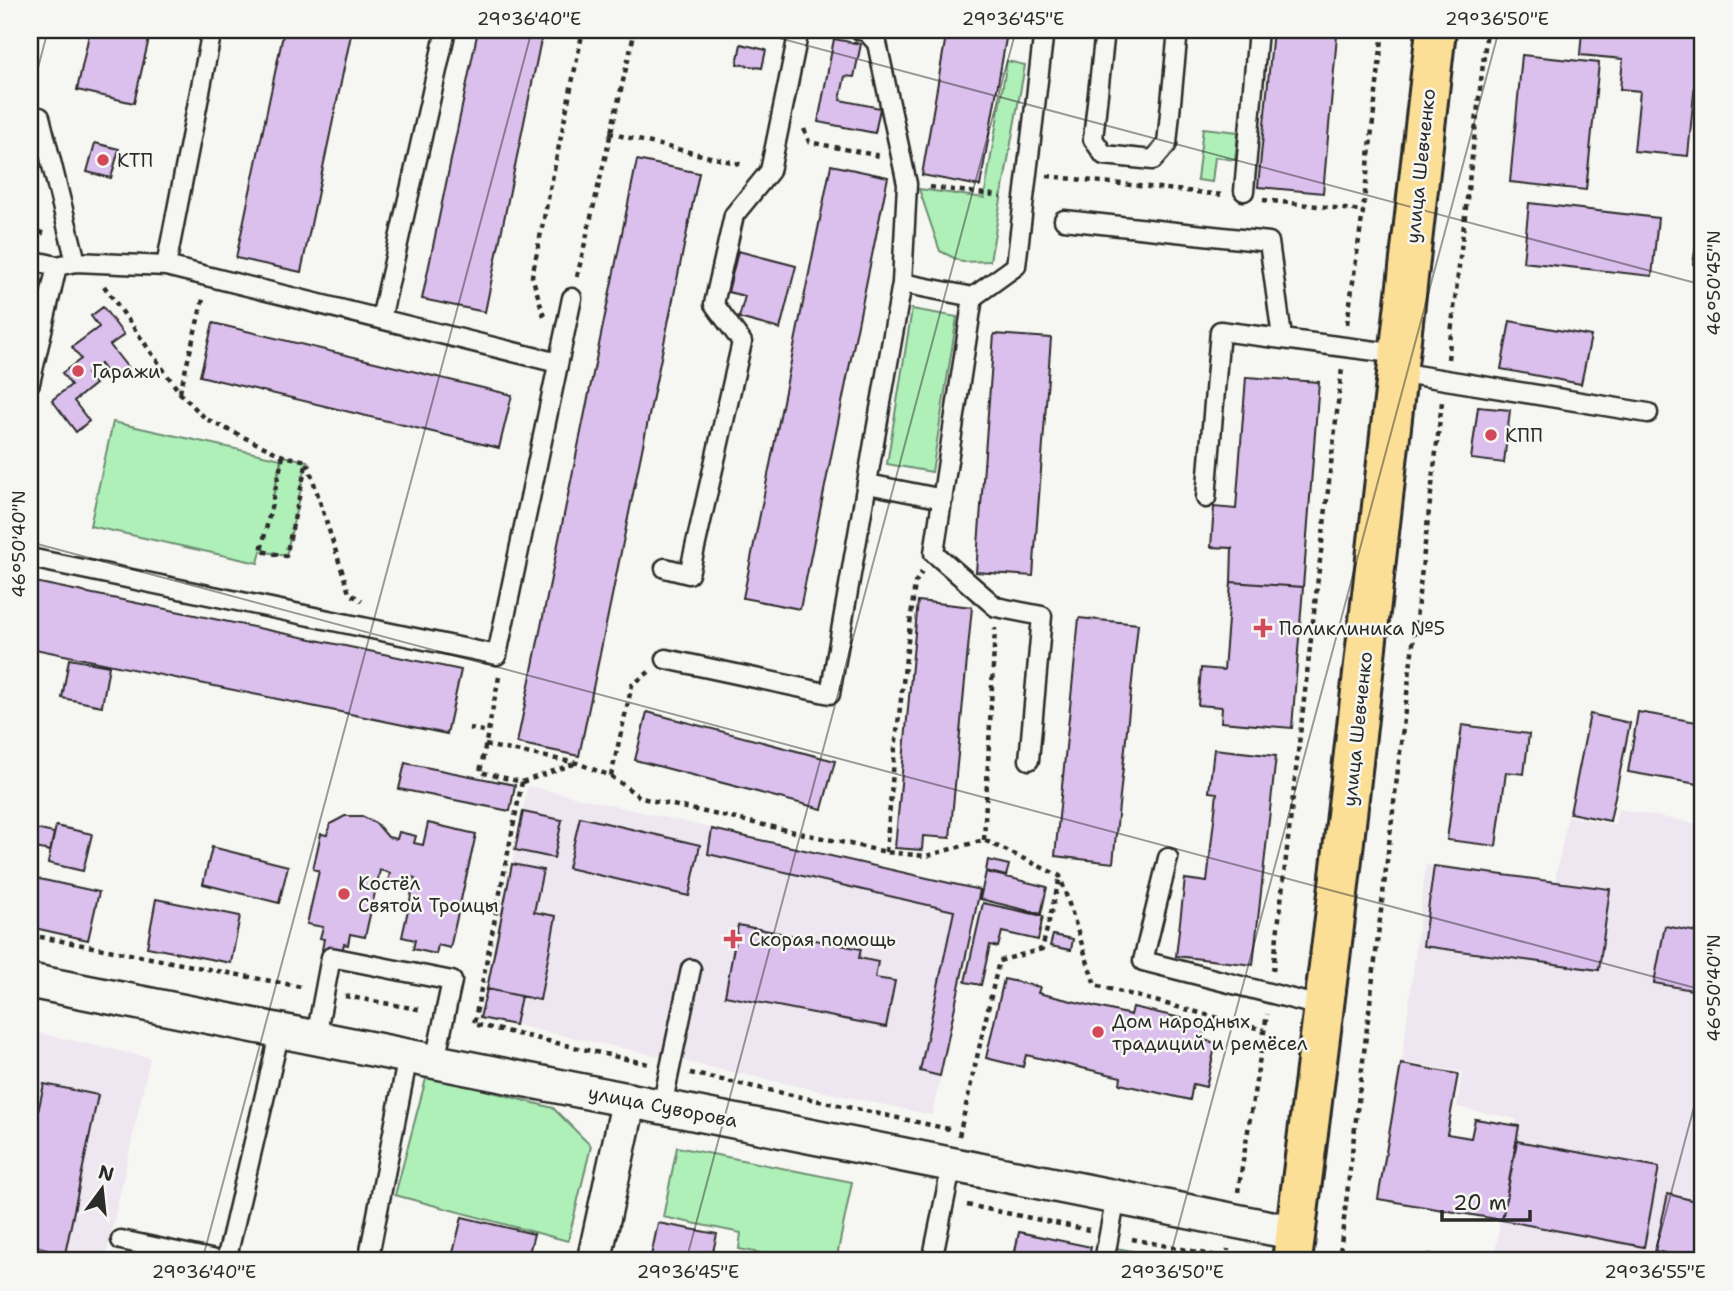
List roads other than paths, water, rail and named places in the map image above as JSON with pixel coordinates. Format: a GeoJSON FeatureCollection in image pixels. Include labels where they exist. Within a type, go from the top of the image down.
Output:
{"type":"FeatureCollection","features":[{"type":"Feature","properties":{"kind":"highway","name":"улица Шевченко"},"geometry":{"type":"LineString","coordinates":[[1294,1247],[1436,30]]}},
{"type":"Feature","properties":{"kind":"street","name":"улица Суворова"},"geometry":{"type":"LineString","coordinates":[[30,981],[1116,1197],[1236,1206],[1294,1247]]}},
{"type":"Feature","properties":{"kind":"street"},"geometry":{"type":"LineString","coordinates":[[594,1261],[629,1100]]}},
{"type":"Feature","properties":{"kind":"lane"},"geometry":{"type":"LineString","coordinates":[[166,265],[212,30]]}},
{"type":"Feature","properties":{"kind":"lane"},"geometry":{"type":"LineString","coordinates":[[381,319],[446,30]]}},
{"type":"Feature","properties":{"kind":"lane"},"geometry":{"type":"LineString","coordinates":[[665,568],[689,574],[742,342],[714,304],[734,215],[770,172],[799,30]]}},
{"type":"Feature","properties":{"kind":"lane"},"geometry":{"type":"LineString","coordinates":[[666,659],[830,694],[869,484],[902,283],[907,184],[877,43],[867,32],[860,30]]}},
{"type":"Feature","properties":{"kind":"lane"},"geometry":{"type":"LineString","coordinates":[[1029,760],[1042,616],[996,607],[934,554],[973,298],[1016,266],[1044,30]]}},
{"type":"Feature","properties":{"kind":"lane"},"geometry":{"type":"LineString","coordinates":[[1105,30],[1093,139],[1104,155],[1153,160],[1167,144],[1178,30]]}},
{"type":"Feature","properties":{"kind":"lane"},"geometry":{"type":"LineString","coordinates":[[1243,196],[1258,30]]}},
{"type":"Feature","properties":{"kind":"lane"},"geometry":{"type":"LineString","coordinates":[[40,117],[76,262]]}},
{"type":"Feature","properties":{"kind":"lane"},"geometry":{"type":"LineString","coordinates":[[1064,220],[1269,242],[1282,337]]}},
{"type":"Feature","properties":{"kind":"lane"},"geometry":{"type":"LineString","coordinates":[[30,260],[57,266],[76,262],[166,265],[558,363]]}},
{"type":"Feature","properties":{"kind":"lane"},"geometry":{"type":"LineString","coordinates":[[30,383],[57,266]]}},
{"type":"Feature","properties":{"kind":"lane"},"geometry":{"type":"LineString","coordinates":[[902,283],[973,298]]}},
{"type":"Feature","properties":{"kind":"lane"},"geometry":{"type":"LineString","coordinates":[[30,558],[497,655],[572,298]]}},
{"type":"Feature","properties":{"kind":"lane"},"geometry":{"type":"LineString","coordinates":[[1206,498],[1220,331],[1344,347],[1445,380],[1648,413]]}},
{"type":"Feature","properties":{"kind":"lane"},"geometry":{"type":"LineString","coordinates":[[869,484],[943,499]]}},
{"type":"Feature","properties":{"kind":"lane"},"geometry":{"type":"LineString","coordinates":[[1168,858],[1143,961],[1324,1007]]}},
{"type":"Feature","properties":{"kind":"lane"},"geometry":{"type":"LineString","coordinates":[[316,1037],[331,957],[452,982],[444,1015],[421,1058],[368,1261]]}},
{"type":"Feature","properties":{"kind":"lane"},"geometry":{"type":"LineString","coordinates":[[662,1106],[691,969]]}},
{"type":"Feature","properties":{"kind":"lane"},"geometry":{"type":"LineString","coordinates":[[226,1261],[280,1031]]}},
{"type":"Feature","properties":{"kind":"lane"},"geometry":{"type":"LineString","coordinates":[[932,1261],[952,1164]]}},
{"type":"Feature","properties":{"kind":"lane"},"geometry":{"type":"LineString","coordinates":[[1104,1261],[1116,1197]]}},
{"type":"Feature","properties":{"kind":"lane"},"geometry":{"type":"LineString","coordinates":[[121,1240],[220,1261]]}},
{"type":"Feature","properties":{"kind":"place","name":"КТП"},"geometry":{"type":"Point","coordinates":[103,160]}},
{"type":"Feature","properties":{"kind":"place","name":"Гаражи"},"geometry":{"type":"Point","coordinates":[78,371]}},
{"type":"Feature","properties":{"kind":"place","name":"КПП"},"geometry":{"type":"Point","coordinates":[1491,435]}},
{"type":"Feature","properties":{"kind":"place","name":"Поликлиника №5"},"geometry":{"type":"Point","coordinates":[1263,628]}},
{"type":"Feature","properties":{"kind":"place","name":"Костёл Святой Троицы"},"geometry":{"type":"Point","coordinates":[344,894]}},
{"type":"Feature","properties":{"kind":"place","name":"Скорая помощь"},"geometry":{"type":"Point","coordinates":[733,939]}},
{"type":"Feature","properties":{"kind":"place","name":"Дом народных традиций и ремёсел"},"geometry":{"type":"Point","coordinates":[1098,1032]}}]}
